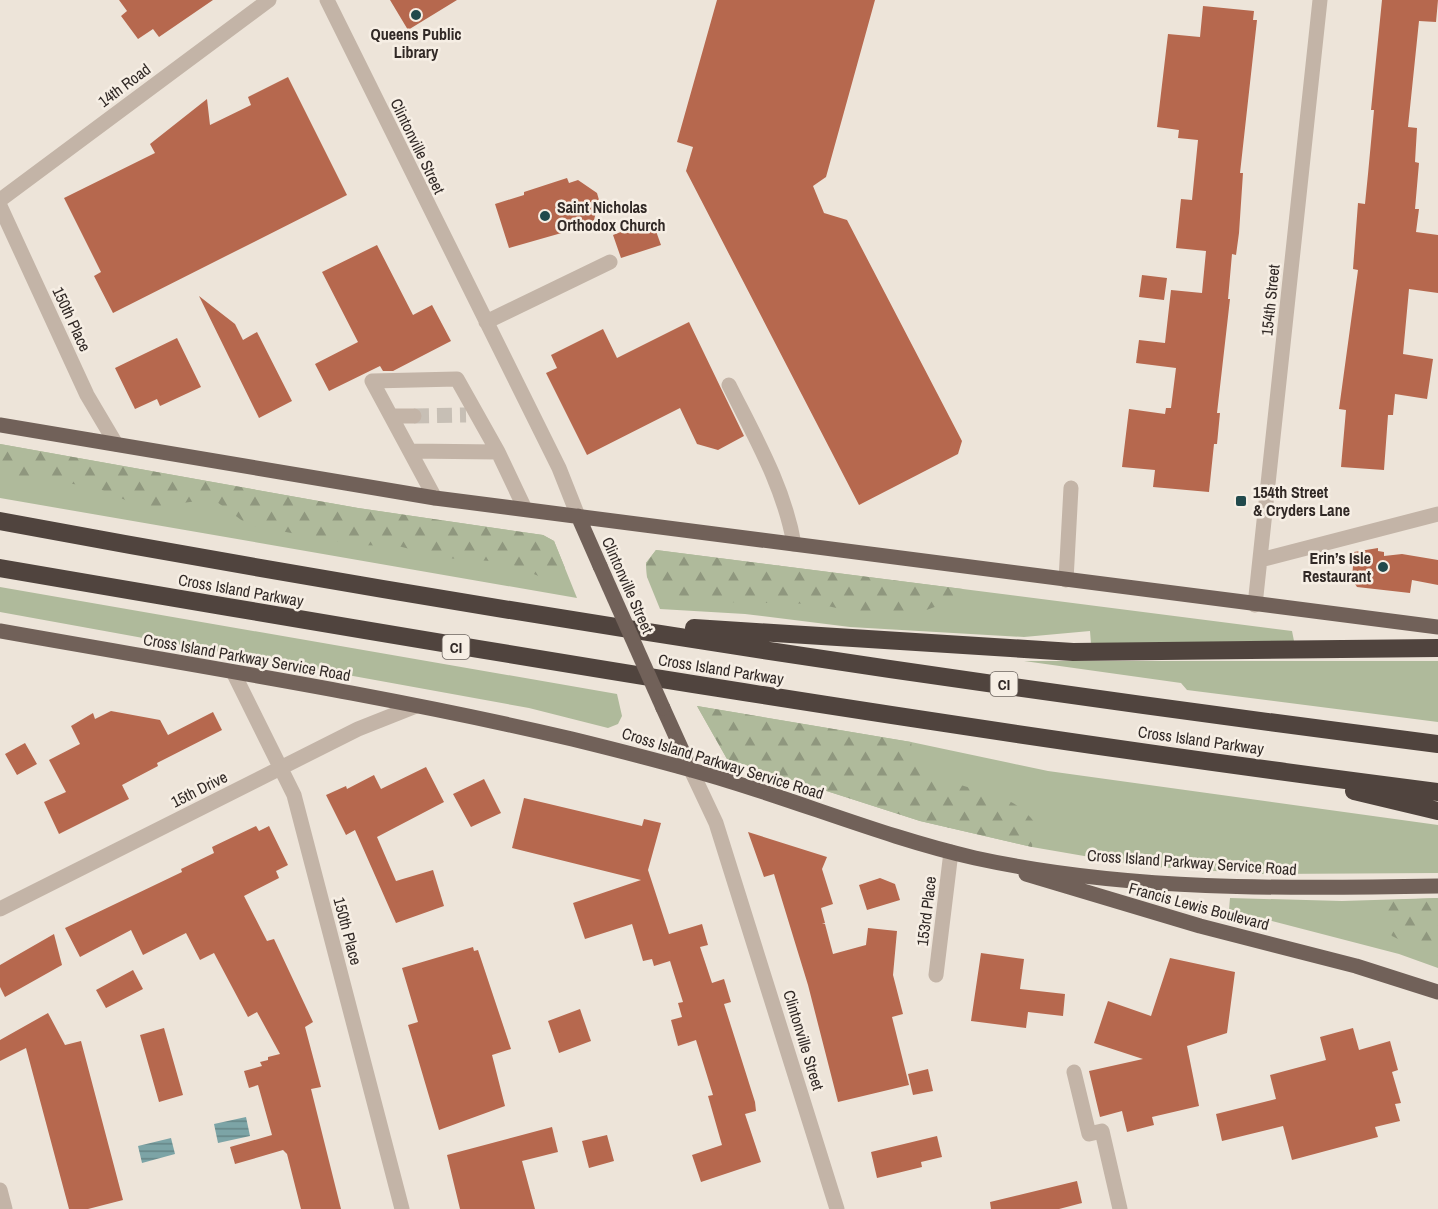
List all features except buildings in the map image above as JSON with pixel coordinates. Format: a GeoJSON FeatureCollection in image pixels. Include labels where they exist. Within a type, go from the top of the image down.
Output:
{"type":"FeatureCollection","features":[{"type":"Feature","properties":{"kind":"highway","name":"Cross Island Parkway"},"geometry":{"type":"LineString","coordinates":[[0,521],[570,619],[885,667],[1438,744]]}},
{"type":"Feature","properties":{"kind":"highway","name":"Cross Island Parkway"},"geometry":{"type":"LineString","coordinates":[[0,568],[342,628],[661,680],[1438,792]]}},
{"type":"Feature","properties":{"kind":"highway"},"geometry":{"type":"LineString","coordinates":[[570,619],[1065,652],[1185,653],[1438,648]]}},
{"type":"Feature","properties":{"kind":"highway"},"geometry":{"type":"LineString","coordinates":[[1247,766],[1438,811]]}},
{"type":"Feature","properties":{"kind":"main road"},"geometry":{"type":"LineString","coordinates":[[0,425],[435,498],[1438,627]]}},
{"type":"Feature","properties":{"kind":"main road","name":"Clintonville Street"},"geometry":{"type":"LineString","coordinates":[[578,516],[691,770]]}},
{"type":"Feature","properties":{"kind":"main road","name":"Cross Island Parkway Service Road"},"geometry":{"type":"LineString","coordinates":[[0,631],[416,706],[572,739],[691,770],[951,852],[1034,868],[1153,881],[1308,887],[1438,886]]}},
{"type":"Feature","properties":{"kind":"main road","name":"Francis Lewis Boulevard"},"geometry":{"type":"LineString","coordinates":[[951,852],[1191,923],[1356,966],[1438,992]]}},
{"type":"Feature","properties":{"kind":"street","name":"14th Road"},"geometry":{"type":"LineString","coordinates":[[0,200],[269,0]]}},
{"type":"Feature","properties":{"kind":"street","name":"Clintonville Street"},"geometry":{"type":"LineString","coordinates":[[327,0],[559,468],[578,516]]}},
{"type":"Feature","properties":{"kind":"street","name":"154th Street"},"geometry":{"type":"LineString","coordinates":[[1255,605],[1320,0]]}},
{"type":"Feature","properties":{"kind":"street","name":"150th Place"},"geometry":{"type":"LineString","coordinates":[[0,206],[87,395],[116,444]]}},
{"type":"Feature","properties":{"kind":"street"},"geometry":{"type":"LineString","coordinates":[[486,322],[610,262]]}},
{"type":"Feature","properties":{"kind":"street"},"geometry":{"type":"LineString","coordinates":[[435,498],[372,381],[457,379],[472,415],[498,452],[525,509]]}},
{"type":"Feature","properties":{"kind":"street"},"geometry":{"type":"LineString","coordinates":[[729,385],[782,497],[788,513],[794,544]]}},
{"type":"Feature","properties":{"kind":"street"},"geometry":{"type":"LineString","coordinates":[[391,416],[414,416]]}},
{"type":"Feature","properties":{"kind":"street"},"geometry":{"type":"LineString","coordinates":[[410,451],[498,452]]}},
{"type":"Feature","properties":{"kind":"street"},"geometry":{"type":"LineString","coordinates":[[1066,580],[1071,488]]}},
{"type":"Feature","properties":{"kind":"street"},"geometry":{"type":"LineString","coordinates":[[1260,560],[1438,514]]}},
{"type":"Feature","properties":{"kind":"street","name":"150th Place"},"geometry":{"type":"LineString","coordinates":[[233,672],[294,795],[402,1209]]}},
{"type":"Feature","properties":{"kind":"street","name":"15th Drive"},"geometry":{"type":"LineString","coordinates":[[0,909],[358,729],[416,706]]}},
{"type":"Feature","properties":{"kind":"street","name":"Clintonville Street"},"geometry":{"type":"LineString","coordinates":[[691,770],[716,823],[837,1209]]}},
{"type":"Feature","properties":{"kind":"street","name":"153rd Place"},"geometry":{"type":"LineString","coordinates":[[936,975],[951,852]]}},
{"type":"Feature","properties":{"kind":"street"},"geometry":{"type":"LineString","coordinates":[[1074,1072],[1089,1134],[1102,1131],[1120,1209]]}},
{"type":"Feature","properties":{"kind":"street"},"geometry":{"type":"LineString","coordinates":[[0,1190],[5,1209]]}},
{"type":"Feature","properties":{"kind":"green space"},"geometry":{"type":"Polygon","coordinates":[[[0,444],[358,508],[543,535],[554,541],[577,598],[0,498],[0,444]]]}},
{"type":"Feature","properties":{"kind":"green space"},"geometry":{"type":"Polygon","coordinates":[[[0,444],[358,508],[543,535],[554,541],[565,568],[556,577],[543,578],[506,562],[445,558],[398,546],[355,545],[248,525],[213,499],[144,508],[95,487],[0,474],[0,444]]]}},
{"type":"Feature","properties":{"kind":"green space"},"geometry":{"type":"Polygon","coordinates":[[[656,550],[1292,631],[1294,641],[1091,644],[1090,631],[1024,637],[850,627],[745,614],[660,609],[647,577],[646,563],[656,550]]]}},
{"type":"Feature","properties":{"kind":"green space"},"geometry":{"type":"Polygon","coordinates":[[[656,550],[963,589],[940,605],[921,612],[871,616],[819,604],[720,602],[675,595],[647,577],[646,563],[656,550]]]}},
{"type":"Feature","properties":{"kind":"green space"},"geometry":{"type":"Polygon","coordinates":[[[0,587],[617,694],[622,716],[618,724],[608,728],[529,708],[0,612],[0,587]]]}},
{"type":"Feature","properties":{"kind":"green space"},"geometry":{"type":"Polygon","coordinates":[[[1024,661],[1438,661],[1438,722],[1187,690],[1181,683],[1024,661]]]}},
{"type":"Feature","properties":{"kind":"green space"},"geometry":{"type":"Polygon","coordinates":[[[697,706],[911,742],[1048,771],[1438,825],[1438,873],[1259,874],[1142,866],[1032,847],[920,821],[727,759],[697,706]]]}},
{"type":"Feature","properties":{"kind":"green space"},"geometry":{"type":"Polygon","coordinates":[[[697,706],[911,742],[914,762],[932,774],[943,780],[993,794],[1016,805],[1026,813],[1035,823],[1032,847],[920,821],[727,759],[697,706]]]}},
{"type":"Feature","properties":{"kind":"green space"},"geometry":{"type":"Polygon","coordinates":[[[1230,898],[1342,901],[1438,898],[1438,968],[1399,954],[1229,910],[1230,898]]]}},
{"type":"Feature","properties":{"kind":"green space"},"geometry":{"type":"Polygon","coordinates":[[[1438,898],[1438,959],[1392,936],[1380,918],[1394,900],[1438,898]]]}},
{"type":"Feature","properties":{"kind":"water"},"geometry":{"type":"Polygon","coordinates":[[[246,1117],[250,1136],[218,1143],[214,1124],[246,1117]]]}},
{"type":"Feature","properties":{"kind":"water"},"geometry":{"type":"Polygon","coordinates":[[[171,1138],[175,1154],[142,1163],[138,1146],[171,1138]]]}},
{"type":"Feature","properties":{"kind":"tunnel"},"geometry":{"type":"LineString","coordinates":[[414,416],[466,415]]}},
{"type":"Feature","properties":{"kind":"place","name":"Queens Public Library"},"geometry":{"type":"Point","coordinates":[416,15]}},
{"type":"Feature","properties":{"kind":"place","name":"Saint Nicholas Orthodox Church"},"geometry":{"type":"Point","coordinates":[545,216]}},
{"type":"Feature","properties":{"kind":"place","name":"154th Street & Cryders Lane"},"geometry":{"type":"Point","coordinates":[1241,501]}},
{"type":"Feature","properties":{"kind":"place","name":"Erin’s Isle Restaurant"},"geometry":{"type":"Point","coordinates":[1383,567]}}]}
